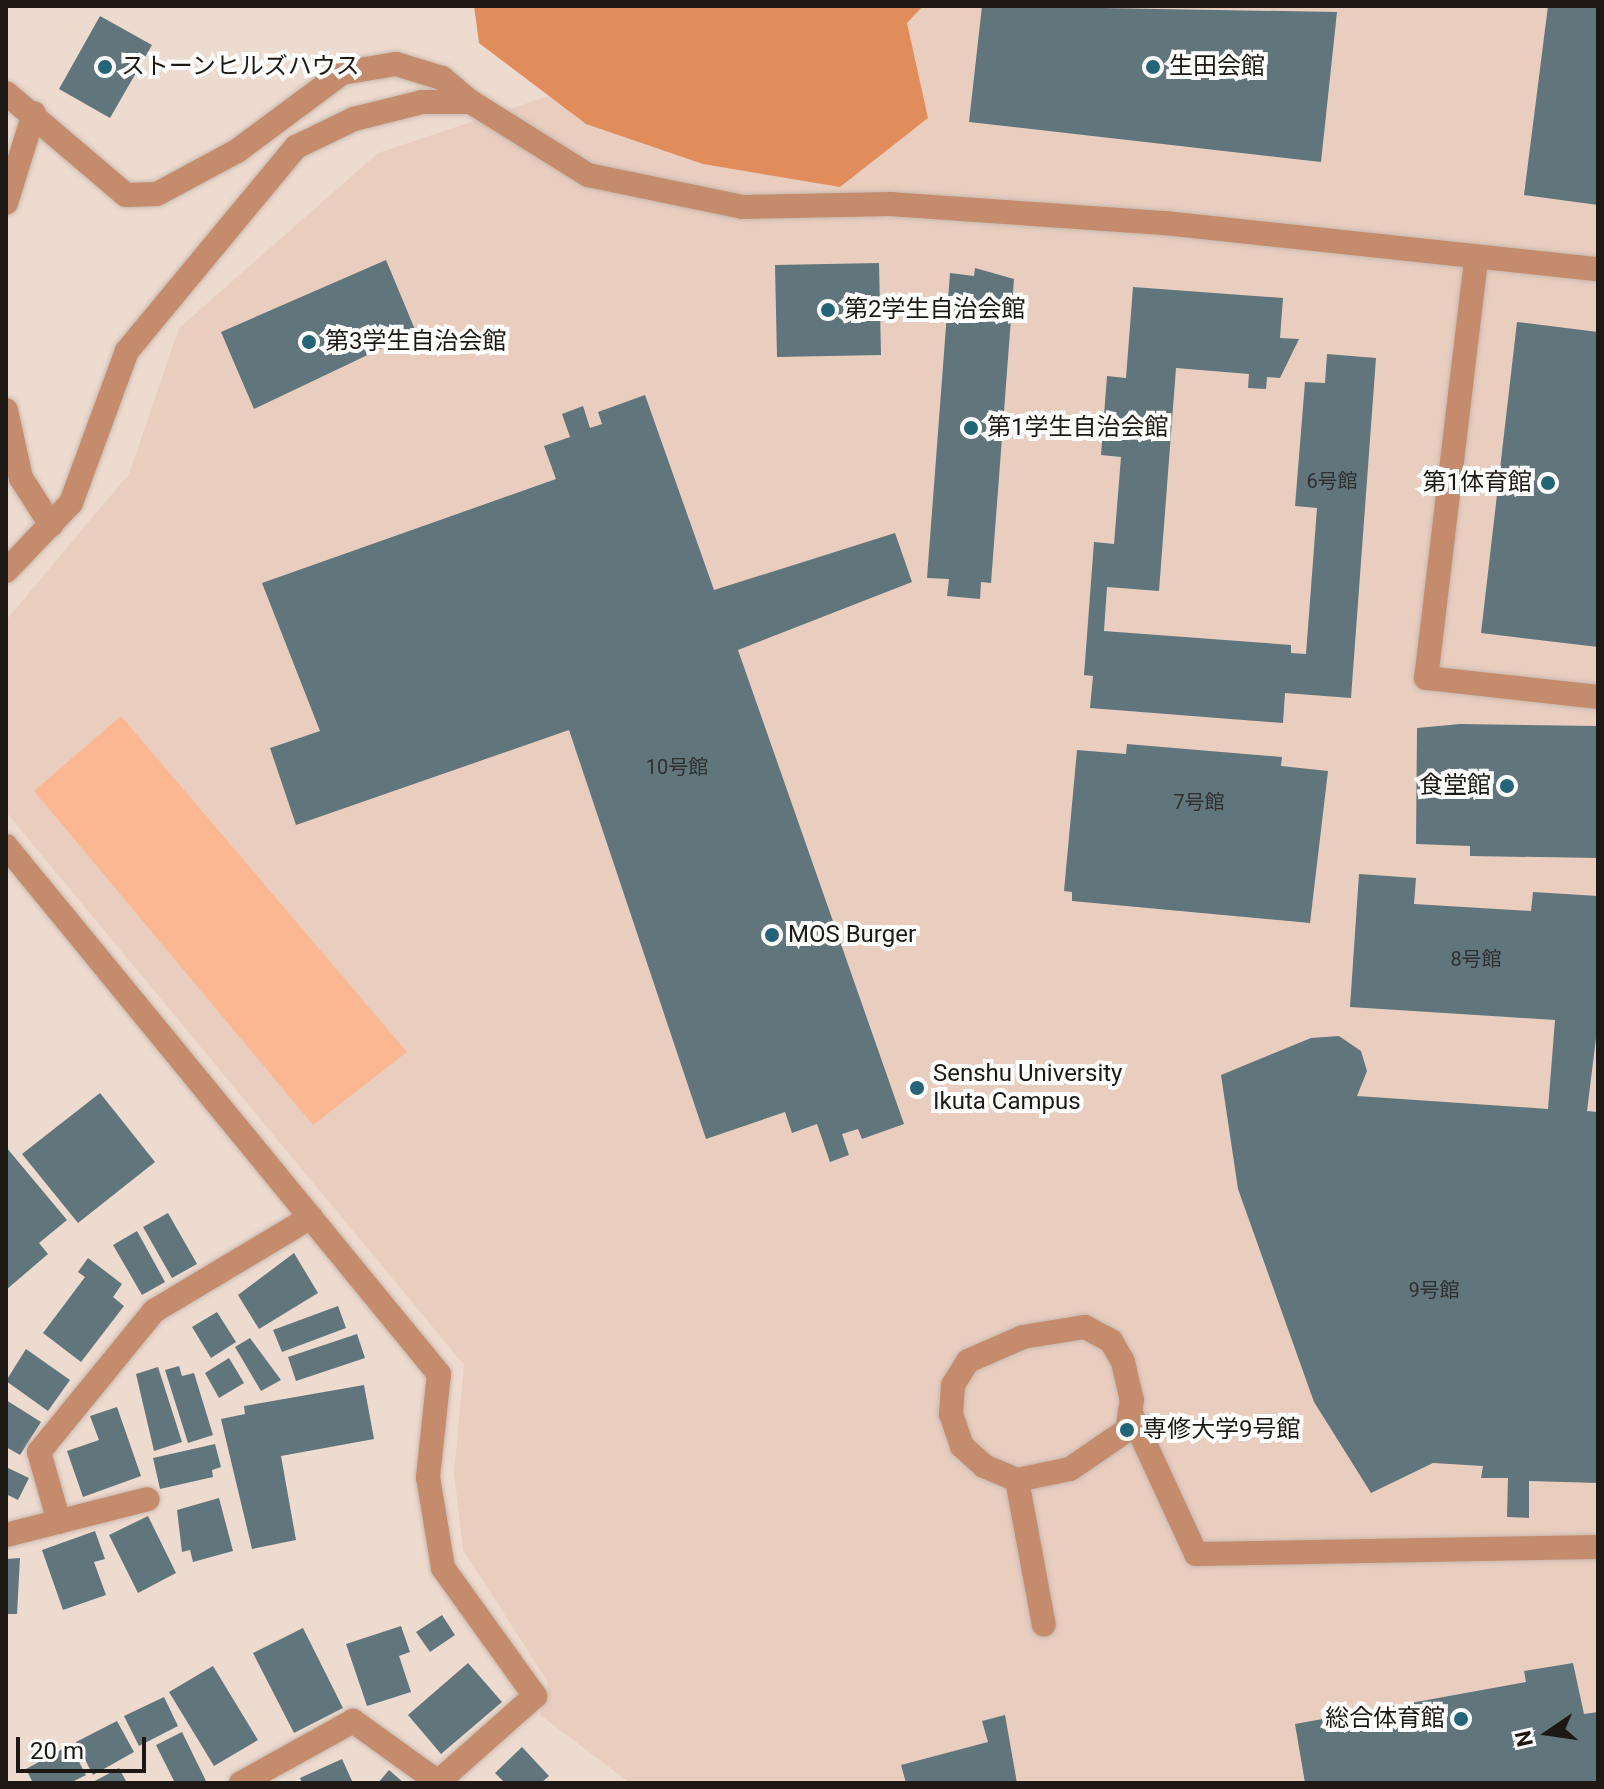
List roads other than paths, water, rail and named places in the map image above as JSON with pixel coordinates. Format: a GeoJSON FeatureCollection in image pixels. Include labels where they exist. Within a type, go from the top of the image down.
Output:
{"type":"FeatureCollection","features":[{"type":"Feature","properties":{"kind":"street"},"geometry":{"type":"LineString","coordinates":[[6,93],[34,113],[126,195],[157,194],[237,151],[342,73],[396,64],[442,78],[471,102],[588,175],[690,199],[1165,223],[1476,260],[1598,269]]}},
{"type":"Feature","properties":{"kind":"street"},"geometry":{"type":"LineString","coordinates":[[10,559],[51,525],[71,503],[127,351],[296,147],[354,119],[422,102],[471,102]]}},
{"type":"Feature","properties":{"kind":"street"},"geometry":{"type":"LineString","coordinates":[[6,203],[34,113]]}},
{"type":"Feature","properties":{"kind":"street"},"geometry":{"type":"LineString","coordinates":[[1476,260],[1426,678],[1598,697]]}},
{"type":"Feature","properties":{"kind":"street"},"geometry":{"type":"LineString","coordinates":[[6,410],[21,478],[51,525]]}},
{"type":"Feature","properties":{"kind":"street"},"geometry":{"type":"LineString","coordinates":[[6,846],[439,1374],[428,1477],[443,1568],[535,1696],[438,1782],[353,1721],[241,1783]]}},
{"type":"Feature","properties":{"kind":"street"},"geometry":{"type":"LineString","coordinates":[[59,1522],[39,1452],[154,1311],[311,1217]]}},
{"type":"Feature","properties":{"kind":"street"},"geometry":{"type":"LineString","coordinates":[[1130,1411],[1127,1430],[1111,1446],[1070,1469],[1017,1480],[984,1466],[962,1446],[951,1414],[953,1385],[968,1361],[1023,1337],[1085,1327],[1111,1341],[1123,1362],[1130,1411],[1196,1554],[1598,1547]]}},
{"type":"Feature","properties":{"kind":"street"},"geometry":{"type":"LineString","coordinates":[[1017,1480],[1044,1625]]}},
{"type":"Feature","properties":{"kind":"street"},"geometry":{"type":"LineString","coordinates":[[6,1535],[148,1499]]}},
{"type":"Feature","properties":{"kind":"place","name":"ストーンヒルズハウス"},"geometry":{"type":"Point","coordinates":[105,67]}},
{"type":"Feature","properties":{"kind":"place","name":"生田会館"},"geometry":{"type":"Point","coordinates":[1153,67]}},
{"type":"Feature","properties":{"kind":"place","name":"第2学生自治会館"},"geometry":{"type":"Point","coordinates":[828,310]}},
{"type":"Feature","properties":{"kind":"place","name":"第3学生自治会館"},"geometry":{"type":"Point","coordinates":[309,342]}},
{"type":"Feature","properties":{"kind":"place","name":"第1学生自治会館"},"geometry":{"type":"Point","coordinates":[971,428]}},
{"type":"Feature","properties":{"kind":"place","name":"第1体育館"},"geometry":{"type":"Point","coordinates":[1548,483]}},
{"type":"Feature","properties":{"kind":"place","name":"食堂館"},"geometry":{"type":"Point","coordinates":[1507,786]}},
{"type":"Feature","properties":{"kind":"place","name":"MOS Burger"},"geometry":{"type":"Point","coordinates":[772,935]}},
{"type":"Feature","properties":{"kind":"place","name":"Senshu University Ikuta Campus"},"geometry":{"type":"Point","coordinates":[917,1088]}},
{"type":"Feature","properties":{"kind":"place","name":"専修大学9号館"},"geometry":{"type":"Point","coordinates":[1127,1430]}},
{"type":"Feature","properties":{"kind":"place","name":"総合体育館"},"geometry":{"type":"Point","coordinates":[1461,1719]}}]}
